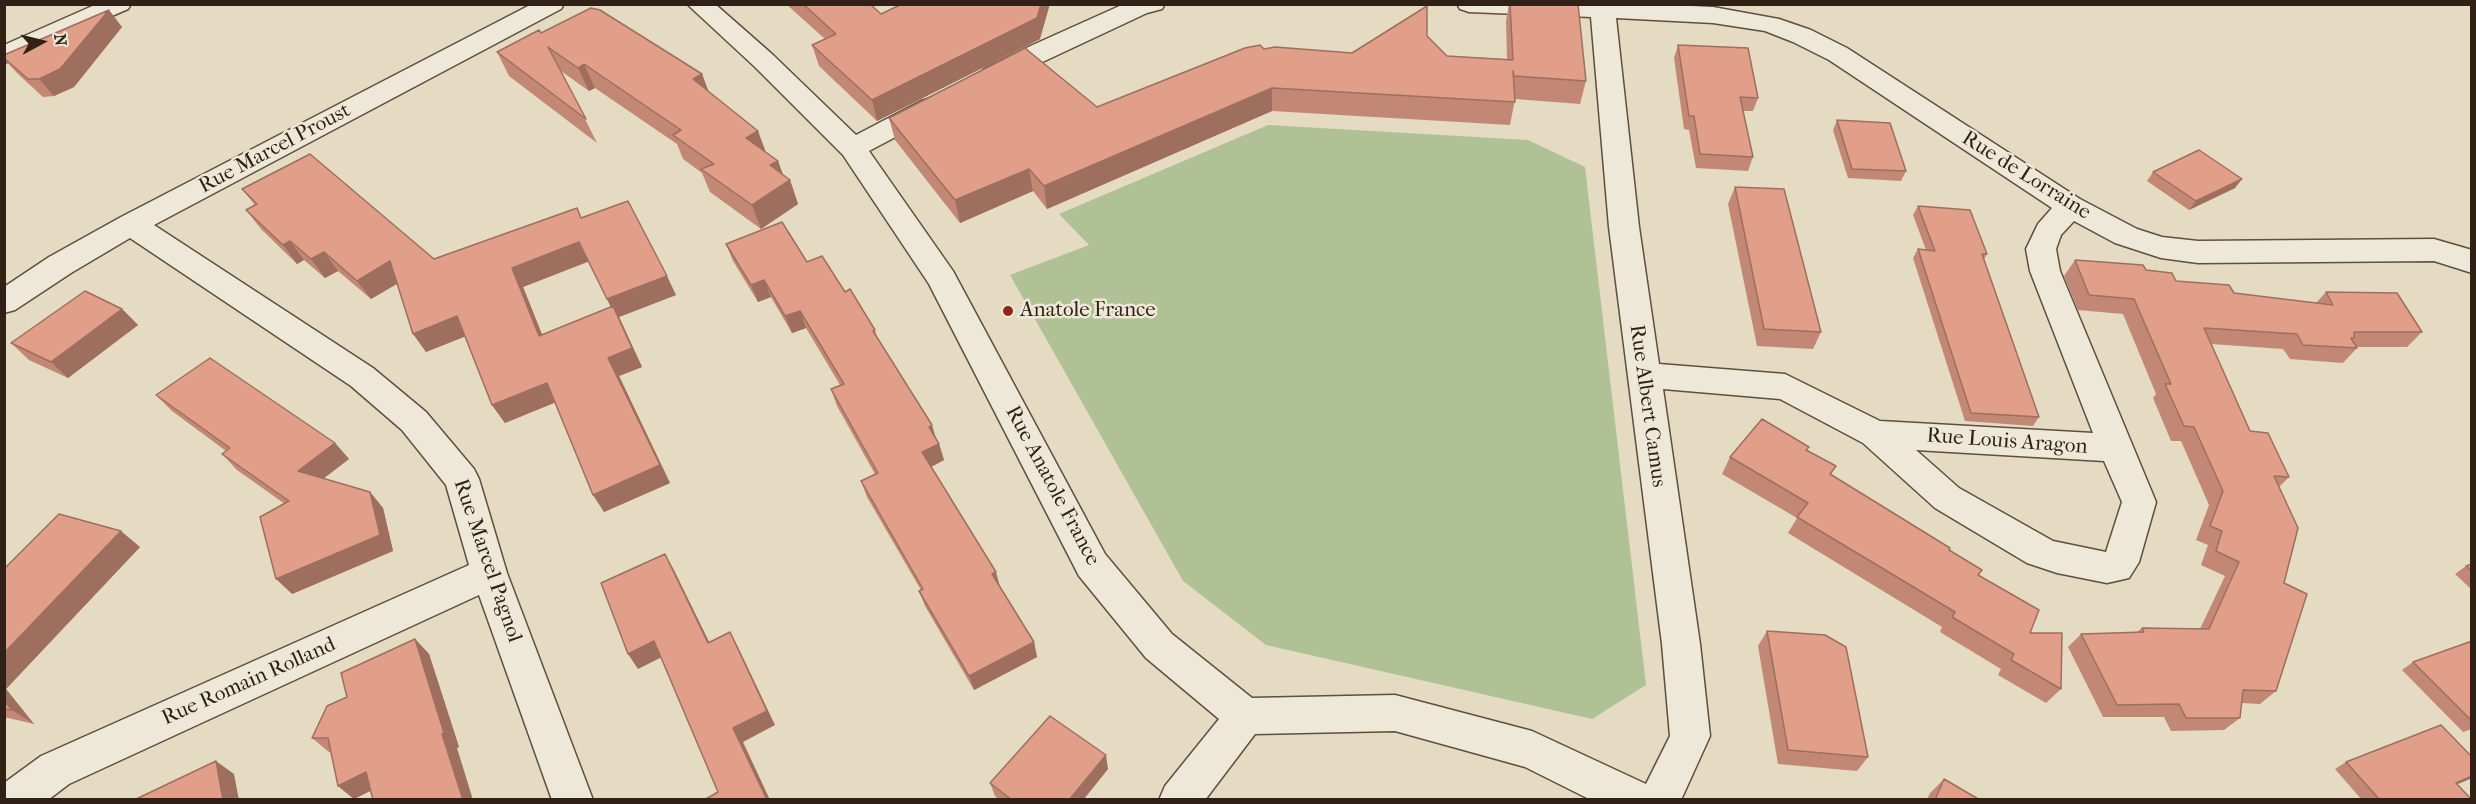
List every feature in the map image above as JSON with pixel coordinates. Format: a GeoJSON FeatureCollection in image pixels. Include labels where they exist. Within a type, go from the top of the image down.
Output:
{"type":"FeatureCollection","features":[{"type":"Feature","properties":{"kind":"street"},"geometry":{"type":"LineString","coordinates":[[4,55],[119,4]]}},
{"type":"Feature","properties":{"kind":"street","name":"Rue Marcel Proust"},"geometry":{"type":"LineString","coordinates":[[4,302],[60,265],[131,224],[552,4]]}},
{"type":"Feature","properties":{"kind":"street","name":"Rue Anatole France"},"geometry":{"type":"LineString","coordinates":[[699,4],[764,61],[853,148],[942,279],[1092,565],[1159,645],[1245,716]]}},
{"type":"Feature","properties":{"kind":"street"},"geometry":{"type":"LineString","coordinates":[[853,148],[1087,30],[1139,7],[1153,4]]}},
{"type":"Feature","properties":{"kind":"street","name":"Rue de Lorraine"},"geometry":{"type":"LineString","coordinates":[[1469,4],[1602,8],[1713,15],[1770,24],[1802,36],[1838,54],[2070,206],[2126,236],[2161,247],[2198,252],[2433,250],[2472,262]]}},
{"type":"Feature","properties":{"kind":"street","name":"Rue Albert Camus"},"geometry":{"type":"LineString","coordinates":[[1602,8],[1624,227],[1681,644],[1690,736],[1676,770],[1659,800]]}},
{"type":"Feature","properties":{"kind":"street","name":"Rue Louis Aragon"},"geometry":{"type":"LineString","coordinates":[[1643,375],[1785,387],[1875,434],[2116,448],[2045,271],[2041,249],[2048,231],[2070,206]]}},
{"type":"Feature","properties":{"kind":"street","name":"Rue Marcel Pagnol"},"geometry":{"type":"LineString","coordinates":[[131,224],[362,377],[414,421],[462,479],[489,573],[573,800]]}},
{"type":"Feature","properties":{"kind":"street"},"geometry":{"type":"LineString","coordinates":[[1875,434],[1947,498],[2040,552],[2057,558],[2107,567],[2116,567],[2121,562],[2139,502],[2116,448]]}},
{"type":"Feature","properties":{"kind":"street","name":"Rue Romain Rolland"},"geometry":{"type":"LineString","coordinates":[[14,800],[55,770],[489,573]]}},
{"type":"Feature","properties":{"kind":"street"},"geometry":{"type":"LineString","coordinates":[[1179,800],[1245,716],[1395,713],[1532,750],[1635,800]]}},
{"type":"Feature","properties":{"kind":"green space"},"geometry":{"type":"Polygon","coordinates":[[[1268,125],[1528,140],[1585,167],[1646,685],[1592,719],[1266,645],[1183,581],[1010,275],[1089,245],[1059,214],[1268,125]]]}},
{"type":"Feature","properties":{"kind":"building"},"geometry":{"type":"Polygon","coordinates":[[[803,4],[870,4],[881,14],[902,4],[1041,4],[1037,18],[872,100],[812,45],[836,34],[803,4]]]}},
{"type":"Feature","properties":{"kind":"building"},"geometry":{"type":"Polygon","coordinates":[[[1510,4],[1578,4],[1586,81],[1514,76],[1513,71],[1515,102],[1272,88],[1044,186],[1029,169],[955,200],[889,118],[1027,47],[1026,49],[1097,107],[1245,48],[1260,45],[1264,49],[1275,47],[1352,53],[1427,6],[1427,36],[1447,56],[1513,60],[1510,4]]]}},
{"type":"Feature","properties":{"kind":"building"},"geometry":{"type":"Polygon","coordinates":[[[591,8],[600,10],[702,74],[693,79],[758,131],[746,138],[778,161],[770,165],[790,180],[752,205],[701,169],[714,164],[673,135],[681,130],[584,64],[578,68],[548,47],[586,119],[497,52],[539,30],[541,33],[591,8]]]}},
{"type":"Feature","properties":{"kind":"building"},"geometry":{"type":"Polygon","coordinates":[[[109,10],[60,69],[39,79],[28,79],[4,58],[4,55],[109,10]]]}},
{"type":"Feature","properties":{"kind":"building"},"geometry":{"type":"Polygon","coordinates":[[[1678,45],[1748,48],[1758,98],[1740,97],[1753,157],[1700,154],[1694,116],[1689,116],[1678,45]]]}},
{"type":"Feature","properties":{"kind":"building"},"geometry":{"type":"Polygon","coordinates":[[[1837,120],[1890,123],[1906,171],[1852,169],[1837,120]]]}},
{"type":"Feature","properties":{"kind":"building"},"geometry":{"type":"Polygon","coordinates":[[[2199,150],[2242,179],[2196,201],[2153,172],[2199,150]]]}},
{"type":"Feature","properties":{"kind":"building"},"geometry":{"type":"Polygon","coordinates":[[[310,154],[434,259],[577,208],[581,218],[628,201],[667,276],[607,299],[579,242],[512,268],[539,336],[613,306],[632,348],[608,358],[660,465],[593,495],[547,383],[492,405],[457,316],[413,334],[390,261],[357,281],[324,252],[311,259],[290,241],[283,245],[246,210],[257,204],[242,189],[310,154]]]}},
{"type":"Feature","properties":{"kind":"building"},"geometry":{"type":"Polygon","coordinates":[[[1735,187],[1784,189],[1821,332],[1764,329],[1735,187]]]}},
{"type":"Feature","properties":{"kind":"building"},"geometry":{"type":"Polygon","coordinates":[[[1918,206],[1970,210],[1987,254],[1982,254],[2039,417],[1971,413],[1918,249],[1935,251],[1918,206]]]}},
{"type":"Feature","properties":{"kind":"building"},"geometry":{"type":"Polygon","coordinates":[[[782,222],[807,262],[822,256],[845,292],[850,289],[875,330],[873,331],[932,425],[929,427],[939,444],[922,452],[996,572],[992,574],[1034,642],[969,676],[919,591],[923,589],[861,481],[878,473],[831,389],[844,384],[800,311],[785,316],[764,280],[751,285],[726,244],[782,222]]]}},
{"type":"Feature","properties":{"kind":"building"},"geometry":{"type":"Polygon","coordinates":[[[2075,260],[2143,265],[2146,270],[2172,273],[2176,281],[2229,285],[2234,293],[2333,305],[2326,292],[2397,293],[2422,332],[2354,332],[2354,338],[2351,338],[2357,348],[2303,345],[2297,334],[2204,328],[2250,431],[2268,433],[2289,477],[2274,476],[2298,528],[2284,583],[2307,594],[2276,691],[2243,690],[2240,718],[2186,718],[2179,704],[2117,705],[2081,634],[2144,632],[2142,628],[2209,629],[2239,562],[2216,551],[2222,531],[2210,526],[2223,491],[2194,427],[2184,426],[2165,384],[2171,384],[2134,299],[2089,295],[2075,260]]]}},
{"type":"Feature","properties":{"kind":"building"},"geometry":{"type":"Polygon","coordinates":[[[85,291],[122,309],[51,362],[11,343],[85,291]]]}},
{"type":"Feature","properties":{"kind":"building"},"geometry":{"type":"Polygon","coordinates":[[[210,358],[335,443],[298,471],[370,492],[380,535],[276,579],[260,517],[289,501],[222,454],[230,448],[156,395],[210,358]]]}},
{"type":"Feature","properties":{"kind":"building"},"geometry":{"type":"Polygon","coordinates":[[[1762,419],[1809,447],[1806,450],[1836,466],[1830,474],[1950,548],[1949,550],[1982,570],[1978,575],[2039,610],[2030,633],[2062,633],[2061,689],[2011,660],[2014,654],[1952,617],[1955,612],[1797,517],[1808,503],[1730,457],[1762,419]]]}},
{"type":"Feature","properties":{"kind":"building"},"geometry":{"type":"Polygon","coordinates":[[[59,514],[121,531],[4,653],[4,569],[59,514]]]}},
{"type":"Feature","properties":{"kind":"building"},"geometry":{"type":"Polygon","coordinates":[[[665,554],[708,643],[730,632],[767,711],[733,728],[767,800],[704,800],[718,792],[654,641],[628,654],[601,583],[665,554]]]}},
{"type":"Feature","properties":{"kind":"building"},"geometry":{"type":"Polygon","coordinates":[[[1767,631],[1825,635],[1846,647],[1868,757],[1788,750],[1767,631]]]}},
{"type":"Feature","properties":{"kind":"building"},"geometry":{"type":"Polygon","coordinates":[[[415,639],[463,800],[373,800],[366,772],[338,786],[328,738],[312,738],[327,706],[347,697],[341,673],[415,639]]]}},
{"type":"Feature","properties":{"kind":"building"},"geometry":{"type":"Polygon","coordinates":[[[2472,641],[2472,721],[2413,662],[2472,641]]]}},
{"type":"Feature","properties":{"kind":"building"},"geometry":{"type":"Polygon","coordinates":[[[4,701],[12,710],[4,709],[4,701]]]}},
{"type":"Feature","properties":{"kind":"building"},"geometry":{"type":"Polygon","coordinates":[[[1050,716],[1106,755],[1069,800],[1012,800],[990,783],[1050,716]]]}},
{"type":"Feature","properties":{"kind":"building"},"geometry":{"type":"Polygon","coordinates":[[[2441,725],[2472,757],[2472,776],[2456,783],[2472,800],[2380,800],[2346,762],[2441,725]]]}},
{"type":"Feature","properties":{"kind":"building"},"geometry":{"type":"Polygon","coordinates":[[[216,761],[223,800],[134,800],[216,761]]]}},
{"type":"Feature","properties":{"kind":"building"},"geometry":{"type":"Polygon","coordinates":[[[1944,779],[1980,800],[1935,800],[1944,779]]]}},
{"type":"Feature","properties":{"kind":"place","name":"Anatole France"},"geometry":{"type":"Point","coordinates":[1008,311]}}]}
